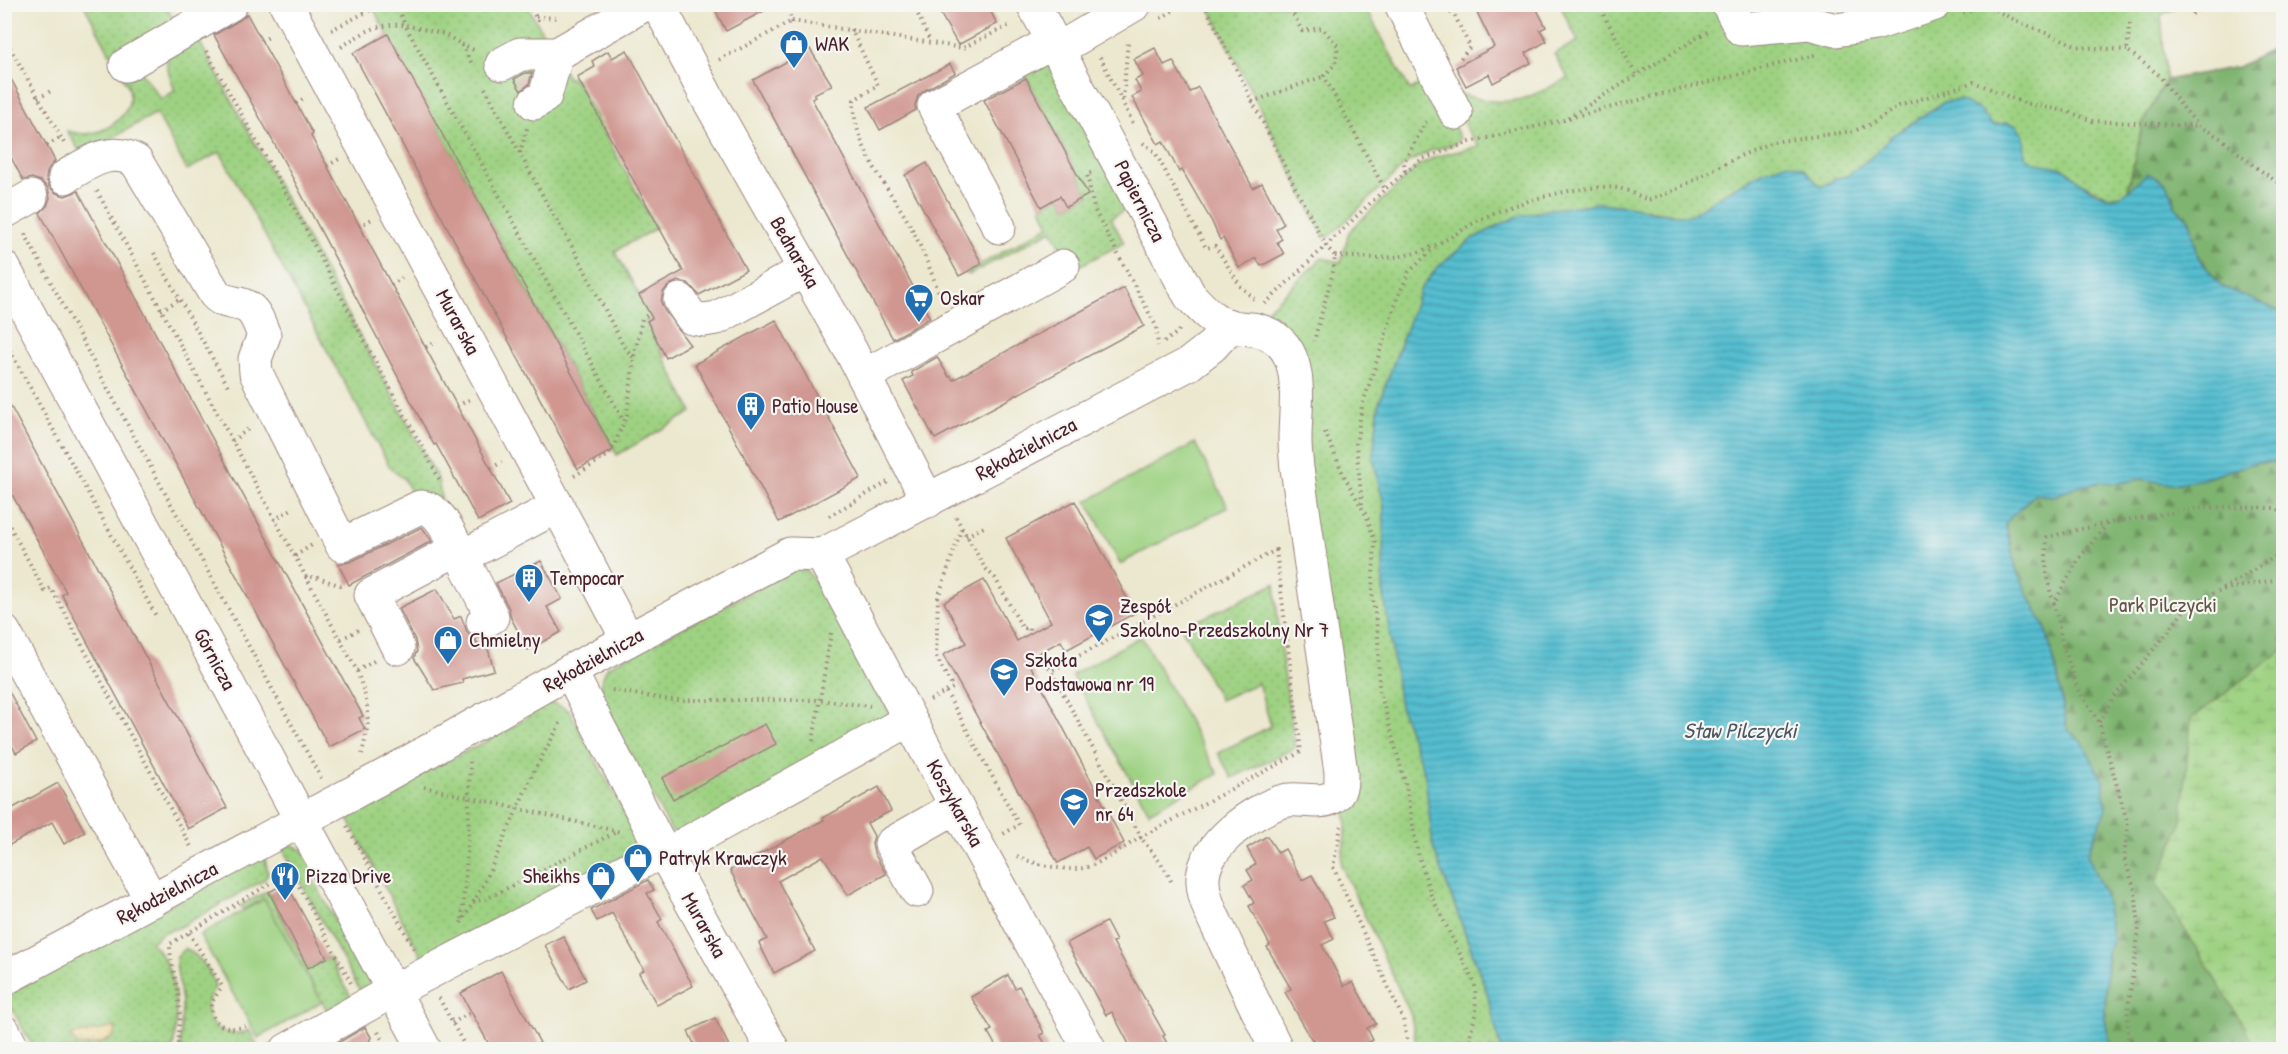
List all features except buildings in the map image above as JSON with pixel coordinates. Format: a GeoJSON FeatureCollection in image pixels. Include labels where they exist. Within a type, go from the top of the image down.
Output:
{"type":"FeatureCollection","features":[{"type":"Feature","properties":{"kind":"street"},"geometry":{"type":"LineString","coordinates":[[126,65],[231,4]]}},
{"type":"Feature","properties":{"kind":"street","name":"Murarska"},"geometry":{"type":"LineString","coordinates":[[286,4],[628,640]]}},
{"type":"Feature","properties":{"kind":"street"},"geometry":{"type":"LineString","coordinates":[[999,227],[934,106],[1054,46],[1088,32],[1136,4]]}},
{"type":"Feature","properties":{"kind":"street"},"geometry":{"type":"LineString","coordinates":[[1401,4],[1456,113]]}},
{"type":"Feature","properties":{"kind":"street"},"geometry":{"type":"LineString","coordinates":[[487,72],[520,54],[557,54],[649,6]]}},
{"type":"Feature","properties":{"kind":"street","name":"Bednarska"},"geometry":{"type":"LineString","coordinates":[[649,6],[694,73],[864,376],[936,497]]}},
{"type":"Feature","properties":{"kind":"street","name":"Papiernicza"},"geometry":{"type":"LineString","coordinates":[[1035,8],[1054,46],[1129,148],[1190,296],[1208,315],[1248,321],[1272,334],[1292,365]]}},
{"type":"Feature","properties":{"kind":"street"},"geometry":{"type":"LineString","coordinates":[[1731,10],[1741,29],[1809,23],[1836,30],[1943,10]]}},
{"type":"Feature","properties":{"kind":"street"},"geometry":{"type":"LineString","coordinates":[[534,103],[545,96],[557,54]]}},
{"type":"Feature","properties":{"kind":"street"},"geometry":{"type":"LineString","coordinates":[[74,171],[105,156],[117,154],[136,161],[214,294],[230,303],[247,306],[254,314],[264,335],[255,359],[256,373],[342,545],[420,507],[432,510],[441,520],[460,553],[492,617],[483,622]]}},
{"type":"Feature","properties":{"kind":"street"},"geometry":{"type":"LineString","coordinates":[[864,376],[1062,266]]}},
{"type":"Feature","properties":{"kind":"street","name":"Górnicza"},"geometry":{"type":"LineString","coordinates":[[4,268],[288,827],[425,1050]]}},
{"type":"Feature","properties":{"kind":"street"},"geometry":{"type":"LineString","coordinates":[[680,300],[692,318],[704,320],[717,318],[805,270]]}},
{"type":"Feature","properties":{"kind":"street","name":"Rękodzielnicza"},"geometry":{"type":"LineString","coordinates":[[4,979],[396,769],[574,681],[628,640],[790,554],[822,555],[1189,364],[1248,321]]}},
{"type":"Feature","properties":{"kind":"street"},"geometry":{"type":"LineString","coordinates":[[1277,1050],[1208,904],[1202,878],[1215,848],[1229,833],[1268,807],[1286,801],[1316,801],[1335,796],[1339,790],[1341,772],[1297,468],[1292,365]]}},
{"type":"Feature","properties":{"kind":"street"},"geometry":{"type":"LineString","coordinates":[[398,648],[371,595],[460,553],[553,498]]}},
{"type":"Feature","properties":{"kind":"street","name":"Koszykarska"},"geometry":{"type":"LineString","coordinates":[[822,555],[839,588],[914,710],[956,807],[1090,1050]]}},
{"type":"Feature","properties":{"kind":"street"},"geometry":{"type":"LineString","coordinates":[[4,632],[152,901]]}},
{"type":"Feature","properties":{"kind":"street","name":"Murarska"},"geometry":{"type":"LineString","coordinates":[[574,681],[661,849],[773,1050]]}},
{"type":"Feature","properties":{"kind":"street"},"geometry":{"type":"LineString","coordinates":[[287,1050],[661,849],[809,776],[914,710]]}},
{"type":"Feature","properties":{"kind":"street"},"geometry":{"type":"LineString","coordinates":[[917,891],[891,844],[956,807]]}},
{"type":"Feature","properties":{"kind":"street"},"geometry":{"type":"LineString","coordinates":[[4,1032],[13,1050]]}},
{"type":"Feature","properties":{"kind":"path"},"geometry":{"type":"LineString","coordinates":[[326,32],[382,4]]}},
{"type":"Feature","properties":{"kind":"path"},"geometry":{"type":"LineString","coordinates":[[396,4],[405,25],[623,420]]}},
{"type":"Feature","properties":{"kind":"path"},"geometry":{"type":"LineString","coordinates":[[786,4],[792,21]]}},
{"type":"Feature","properties":{"kind":"path"},"geometry":{"type":"LineString","coordinates":[[913,4],[931,42]]}},
{"type":"Feature","properties":{"kind":"path"},"geometry":{"type":"LineString","coordinates":[[1204,4],[1326,246],[1335,256],[1375,258],[1408,255],[1438,244],[1483,218],[1528,201],[1595,187],[1620,188],[1648,200],[1673,191],[1772,142],[1854,131],[1873,123],[1899,106],[1974,82],[2024,103],[2066,111],[2093,121],[2199,126]]}},
{"type":"Feature","properties":{"kind":"path"},"geometry":{"type":"LineString","coordinates":[[1252,102],[1324,76],[1335,64],[1338,46],[1322,28],[1302,31],[1288,4]]}},
{"type":"Feature","properties":{"kind":"path"},"geometry":{"type":"LineString","coordinates":[[1598,4],[1636,75]]}},
{"type":"Feature","properties":{"kind":"path"},"geometry":{"type":"LineString","coordinates":[[2192,14],[2209,4]]}},
{"type":"Feature","properties":{"kind":"path"},"geometry":{"type":"LineString","coordinates":[[2272,4],[2283,20]]}},
{"type":"Feature","properties":{"kind":"path"},"geometry":{"type":"LineString","coordinates":[[1943,10],[1986,5],[2027,26],[2080,47],[2127,50],[2159,75],[2199,126],[2222,139],[2254,166],[2283,186]]}},
{"type":"Feature","properties":{"kind":"path"},"geometry":{"type":"LineString","coordinates":[[694,73],[792,21],[963,48],[1035,8]]}},
{"type":"Feature","properties":{"kind":"path"},"geometry":{"type":"LineString","coordinates":[[1564,120],[1636,75],[1731,10]]}},
{"type":"Feature","properties":{"kind":"path"},"geometry":{"type":"LineString","coordinates":[[2127,50],[2130,23]]}},
{"type":"Feature","properties":{"kind":"path"},"geometry":{"type":"LineString","coordinates":[[333,51],[358,36],[386,24],[405,25],[444,34],[460,44],[487,72],[546,202],[572,246],[624,348],[634,358]]}},
{"type":"Feature","properties":{"kind":"path"},"geometry":{"type":"LineString","coordinates":[[193,27],[302,222],[444,488]]}},
{"type":"Feature","properties":{"kind":"path"},"geometry":{"type":"LineString","coordinates":[[851,29],[878,85],[854,100],[853,112],[865,148],[927,260],[951,329]]}},
{"type":"Feature","properties":{"kind":"path"},"geometry":{"type":"LineString","coordinates":[[1088,32],[1136,129]]}},
{"type":"Feature","properties":{"kind":"path"},"geometry":{"type":"LineString","coordinates":[[4,37],[60,138],[47,145]]}},
{"type":"Feature","properties":{"kind":"path"},"geometry":{"type":"LineString","coordinates":[[1123,100],[1129,37]]}},
{"type":"Feature","properties":{"kind":"path"},"geometry":{"type":"LineString","coordinates":[[1248,321],[1384,189],[1410,167],[1432,155],[1470,142],[1817,54]]}},
{"type":"Feature","properties":{"kind":"path"},"geometry":{"type":"LineString","coordinates":[[1324,76],[1384,189]]}},
{"type":"Feature","properties":{"kind":"path"},"geometry":{"type":"LineString","coordinates":[[38,98],[51,91]]}},
{"type":"Feature","properties":{"kind":"path"},"geometry":{"type":"LineString","coordinates":[[1158,346],[1156,326],[1094,209],[1087,174],[1129,148],[1144,144],[1155,152],[1206,248],[1215,246],[1241,286],[1248,321]]}},
{"type":"Feature","properties":{"kind":"path"},"geometry":{"type":"LineString","coordinates":[[74,171],[161,310],[357,671],[368,702],[369,724],[360,762]]}},
{"type":"Feature","properties":{"kind":"path"},"geometry":{"type":"LineString","coordinates":[[1362,508],[1356,444],[1362,406],[1398,297],[1409,272],[1438,244]]}},
{"type":"Feature","properties":{"kind":"path"},"geometry":{"type":"LineString","coordinates":[[152,250],[229,388]]}},
{"type":"Feature","properties":{"kind":"path"},"geometry":{"type":"LineString","coordinates":[[1292,365],[1303,376],[1332,276],[1335,256]]}},
{"type":"Feature","properties":{"kind":"path"},"geometry":{"type":"LineString","coordinates":[[161,310],[180,299]]}},
{"type":"Feature","properties":{"kind":"path"},"geometry":{"type":"LineString","coordinates":[[553,498],[608,456],[614,446],[627,414],[634,358],[642,319],[649,314]]}},
{"type":"Feature","properties":{"kind":"path"},"geometry":{"type":"LineString","coordinates":[[1148,351],[1178,332],[1181,325]]}},
{"type":"Feature","properties":{"kind":"path"},"geometry":{"type":"LineString","coordinates":[[4,340],[158,620]]}},
{"type":"Feature","properties":{"kind":"path"},"geometry":{"type":"LineString","coordinates":[[246,417],[256,437]]}},
{"type":"Feature","properties":{"kind":"path"},"geometry":{"type":"LineString","coordinates":[[1324,430],[1344,476],[1362,508],[1375,542],[1372,592],[1378,636],[1379,688],[1406,786],[1417,850],[1431,895],[1475,984],[1476,1012],[1470,1035],[1472,1050]]}},
{"type":"Feature","properties":{"kind":"path"},"geometry":{"type":"LineString","coordinates":[[289,497],[299,516]]}},
{"type":"Feature","properties":{"kind":"path"},"geometry":{"type":"LineString","coordinates":[[936,497],[962,527],[985,568],[995,578],[1023,629],[1028,627],[1031,633]]}},
{"type":"Feature","properties":{"kind":"path"},"geometry":{"type":"LineString","coordinates":[[2129,1050],[2127,1017],[2139,928],[2135,890],[2124,858],[2128,825],[2099,722],[2078,689],[2063,646],[2047,582],[2045,559],[2047,537],[2108,523],[2207,507],[2274,508],[2283,512]]}},
{"type":"Feature","properties":{"kind":"path"},"geometry":{"type":"LineString","coordinates":[[4,516],[45,591],[51,588],[192,849]]}},
{"type":"Feature","properties":{"kind":"path"},"geometry":{"type":"LineString","coordinates":[[2054,603],[2078,560],[2108,523]]}},
{"type":"Feature","properties":{"kind":"path"},"geometry":{"type":"LineString","coordinates":[[966,536],[986,526]]}},
{"type":"Feature","properties":{"kind":"path"},"geometry":{"type":"LineString","coordinates":[[470,754],[470,797],[462,921],[484,884],[574,681],[604,689],[669,700],[819,700],[914,710],[953,688],[936,656],[938,598],[962,527]]}},
{"type":"Feature","properties":{"kind":"path"},"geometry":{"type":"LineString","coordinates":[[1011,848],[1015,855],[1031,863],[1065,868],[1086,868],[1301,752],[1276,550],[1051,671]]}},
{"type":"Feature","properties":{"kind":"path"},"geometry":{"type":"LineString","coordinates":[[2099,722],[2113,698],[2168,632],[2188,604],[2221,590],[2283,552]]}},
{"type":"Feature","properties":{"kind":"path"},"geometry":{"type":"LineString","coordinates":[[305,577],[315,577],[371,595]]}},
{"type":"Feature","properties":{"kind":"path"},"geometry":{"type":"LineString","coordinates":[[2221,590],[2283,578]]}},
{"type":"Feature","properties":{"kind":"path"},"geometry":{"type":"LineString","coordinates":[[809,776],[819,700],[839,588]]}},
{"type":"Feature","properties":{"kind":"path"},"geometry":{"type":"LineString","coordinates":[[357,671],[398,648]]}},
{"type":"Feature","properties":{"kind":"path"},"geometry":{"type":"LineString","coordinates":[[1041,651],[1141,837],[1155,858]]}},
{"type":"Feature","properties":{"kind":"path"},"geometry":{"type":"LineString","coordinates":[[946,692],[1019,825],[998,837]]}},
{"type":"Feature","properties":{"kind":"path"},"geometry":{"type":"LineString","coordinates":[[420,786],[617,831],[661,849]]}},
{"type":"Feature","properties":{"kind":"path"},"geometry":{"type":"LineString","coordinates":[[1335,796],[1341,823],[1333,867],[1403,1019],[1409,1050]]}},
{"type":"Feature","properties":{"kind":"path"},"geometry":{"type":"LineString","coordinates":[[288,827],[278,847],[291,871],[395,990],[452,1023],[467,1050]]}},
{"type":"Feature","properties":{"kind":"path"},"geometry":{"type":"LineString","coordinates":[[473,902],[486,899],[617,831]]}},
{"type":"Feature","properties":{"kind":"path"},"geometry":{"type":"LineString","coordinates":[[1003,834],[1007,841]]}},
{"type":"Feature","properties":{"kind":"path"},"geometry":{"type":"LineString","coordinates":[[354,842],[395,990],[388,1050]]}},
{"type":"Feature","properties":{"kind":"path"},"geometry":{"type":"LineString","coordinates":[[177,1050],[180,1004],[170,956],[170,944],[291,871]]}},
{"type":"Feature","properties":{"kind":"path"},"geometry":{"type":"LineString","coordinates":[[189,933],[222,986],[212,1004],[215,1019],[227,1028],[237,1029],[246,1026]]}},
{"type":"Feature","properties":{"kind":"path"},"geometry":{"type":"LineString","coordinates":[[452,1023],[472,1012]]}},
{"type":"Feature","properties":{"kind":"green space"},"geometry":{"type":"Polygon","coordinates":[[[376,4],[527,5],[568,78],[575,79],[656,228],[615,251],[652,318],[646,322],[692,412],[617,455],[372,6],[376,4]]]}},
{"type":"Feature","properties":{"kind":"green space"},"geometry":{"type":"Polygon","coordinates":[[[2177,4],[2176,8],[2161,15],[2166,80],[2143,123],[2127,194],[2109,197],[2045,165],[2030,161],[2025,156],[2024,135],[2007,123],[1993,125],[1978,109],[1944,102],[1890,137],[1875,154],[1847,176],[1837,178],[1821,187],[1803,168],[1764,171],[1689,216],[1598,203],[1546,210],[1516,217],[1472,239],[1438,267],[1421,288],[1379,403],[1373,457],[1384,506],[1383,587],[1400,706],[1425,775],[1433,847],[1487,993],[1501,1049],[1417,1049],[1411,1015],[1341,865],[1347,822],[1342,802],[1327,627],[1267,310],[1322,258],[1341,262],[1349,232],[1419,165],[1435,157],[1479,146],[1462,121],[1454,92],[1501,102],[1513,101],[1537,93],[1568,78],[1554,54],[1578,41],[1560,5],[1719,5],[1820,35],[1825,46],[1968,5],[2177,4]]]}},
{"type":"Feature","properties":{"kind":"green space"},"geometry":{"type":"Polygon","coordinates":[[[84,5],[165,5],[177,25],[113,59],[84,5]]]}},
{"type":"Feature","properties":{"kind":"green space"},"geometry":{"type":"Polygon","coordinates":[[[1208,5],[1364,5],[1410,90],[1430,78],[1460,138],[1454,144],[1430,151],[1407,163],[1329,237],[1324,237],[1208,5]]]}},
{"type":"Feature","properties":{"kind":"green space"},"geometry":{"type":"Polygon","coordinates":[[[197,37],[438,479],[441,498],[415,498],[404,479],[391,469],[220,152],[187,170],[156,113],[82,155],[67,131],[94,133],[111,126],[124,114],[130,98],[128,87],[122,76],[142,73],[161,99],[175,91],[168,70],[168,57],[177,48],[197,37]]]}},
{"type":"Feature","properties":{"kind":"green space"},"geometry":{"type":"Polygon","coordinates":[[[2283,44],[2283,313],[2221,286],[2198,257],[2190,221],[2175,207],[2174,195],[2127,194],[2143,123],[2166,80],[2238,67],[2283,44]]]}},
{"type":"Feature","properties":{"kind":"green space"},"geometry":{"type":"Polygon","coordinates":[[[1048,60],[1128,208],[1111,218],[1124,243],[1073,269],[1052,230],[969,275],[965,273],[1049,226],[1041,207],[1060,196],[1066,207],[1089,195],[1023,72],[1048,60]]]}},
{"type":"Feature","properties":{"kind":"green space"},"geometry":{"type":"Polygon","coordinates":[[[1195,443],[1228,507],[1120,564],[1087,501],[1195,443]]]}},
{"type":"Feature","properties":{"kind":"green space","name":"Park Pilczycki"},"geometry":{"type":"Polygon","coordinates":[[[2257,462],[2283,462],[2283,1049],[2111,1049],[2105,1018],[2107,952],[2113,939],[2104,893],[2087,854],[2097,833],[2083,743],[2067,729],[2058,677],[2046,630],[2017,572],[2005,523],[2035,494],[2054,496],[2077,487],[2101,482],[2118,483],[2141,479],[2172,484],[2203,479],[2257,462]]]}},
{"type":"Feature","properties":{"kind":"green space"},"geometry":{"type":"Polygon","coordinates":[[[795,569],[806,570],[815,581],[892,717],[677,841],[603,704],[601,682],[607,667],[795,569]]]}},
{"type":"Feature","properties":{"kind":"green space"},"geometry":{"type":"Polygon","coordinates":[[[1275,584],[1280,644],[1295,748],[1232,778],[1218,753],[1271,726],[1258,683],[1220,700],[1182,628],[1275,584]]]}},
{"type":"Feature","properties":{"kind":"green space"},"geometry":{"type":"Polygon","coordinates":[[[1141,636],[1218,774],[1149,812],[1072,675],[1141,636]]]}},
{"type":"Feature","properties":{"kind":"green space"},"geometry":{"type":"Polygon","coordinates":[[[2283,650],[2283,1049],[2258,1049],[2156,883],[2181,826],[2191,719],[2283,650]]]}},
{"type":"Feature","properties":{"kind":"green space"},"geometry":{"type":"Polygon","coordinates":[[[550,702],[569,710],[642,846],[425,963],[345,813],[510,729],[550,702]]]}},
{"type":"Feature","properties":{"kind":"green space"},"geometry":{"type":"Polygon","coordinates":[[[292,845],[303,850],[313,866],[309,872],[355,956],[362,956],[381,987],[365,1000],[281,846],[292,845]]]}},
{"type":"Feature","properties":{"kind":"green space"},"geometry":{"type":"Polygon","coordinates":[[[264,853],[268,874],[264,880],[178,928],[164,932],[151,942],[167,965],[175,992],[176,1021],[173,1049],[34,1049],[9,1003],[10,997],[19,988],[264,853]]]}},
{"type":"Feature","properties":{"kind":"green space"},"geometry":{"type":"Polygon","coordinates":[[[268,891],[308,968],[329,957],[350,995],[348,1005],[272,1049],[264,1049],[329,1014],[264,899],[243,910],[241,905],[268,891]]]}},
{"type":"Feature","properties":{"kind":"green space"},"geometry":{"type":"Polygon","coordinates":[[[264,899],[322,1002],[258,1038],[200,935],[264,899]]]}},
{"type":"Feature","properties":{"kind":"green space"},"geometry":{"type":"Polygon","coordinates":[[[185,948],[204,964],[211,975],[215,987],[209,998],[207,1013],[214,1026],[234,1034],[249,1030],[259,1049],[180,1049],[182,1003],[176,963],[177,956],[185,948]]]}},
{"type":"Feature","properties":{"kind":"sand"},"geometry":{"type":"Polygon","coordinates":[[[116,1027],[114,1036],[97,1044],[78,1045],[69,1036],[116,1027]]]}},
{"type":"Feature","properties":{"kind":"water","name":"Staw Pilczycki"},"geometry":{"type":"Polygon","coordinates":[[[1960,100],[1978,109],[1993,125],[2007,123],[2016,125],[2024,135],[2025,156],[2029,159],[2066,170],[2081,183],[2102,195],[2110,197],[2124,193],[2147,173],[2158,179],[2170,190],[2175,207],[2190,221],[2198,257],[2221,286],[2283,313],[2283,462],[2257,462],[2203,479],[2172,484],[2141,479],[2118,483],[2101,482],[2077,487],[2054,496],[2035,494],[2005,523],[2017,572],[2046,630],[2058,677],[2067,729],[2083,743],[2103,781],[2106,810],[2087,854],[2104,893],[2113,939],[2107,952],[2105,1018],[2111,1049],[1501,1049],[1487,992],[1433,847],[1425,775],[1400,706],[1383,587],[1384,506],[1373,457],[1379,403],[1421,288],[1438,267],[1472,239],[1516,217],[1546,210],[1598,203],[1689,216],[1764,171],[1789,163],[1803,168],[1821,187],[1837,178],[1847,176],[1875,154],[1890,137],[1944,102],[1960,100]]]}},
{"type":"Feature","properties":{"kind":"place","name":"WAK"},"geometry":{"type":"Point","coordinates":[794,70]}},
{"type":"Feature","properties":{"kind":"place","name":"Oskar"},"geometry":{"type":"Point","coordinates":[919,324]}},
{"type":"Feature","properties":{"kind":"place","name":"Patio House"},"geometry":{"type":"Point","coordinates":[751,432]}},
{"type":"Feature","properties":{"kind":"place","name":"Tempocar"},"geometry":{"type":"Point","coordinates":[529,604]}},
{"type":"Feature","properties":{"kind":"place","name":"Zespół Szkolno-Przedszkolny Nr 7"},"geometry":{"type":"Point","coordinates":[1099,644]}},
{"type":"Feature","properties":{"kind":"place","name":"Chmielny"},"geometry":{"type":"Point","coordinates":[448,666]}},
{"type":"Feature","properties":{"kind":"place","name":"Szkoła Podstawowa nr 19"},"geometry":{"type":"Point","coordinates":[1004,698]}},
{"type":"Feature","properties":{"kind":"place","name":"Przedszkole nr 64"},"geometry":{"type":"Point","coordinates":[1074,828]}},
{"type":"Feature","properties":{"kind":"place","name":"Patryk Krawczyk"},"geometry":{"type":"Point","coordinates":[638,884]}},
{"type":"Feature","properties":{"kind":"place","name":"Pizza Drive"},"geometry":{"type":"Point","coordinates":[285,902]}},
{"type":"Feature","properties":{"kind":"place","name":"Sheikhs"},"geometry":{"type":"Point","coordinates":[601,902]}}]}
